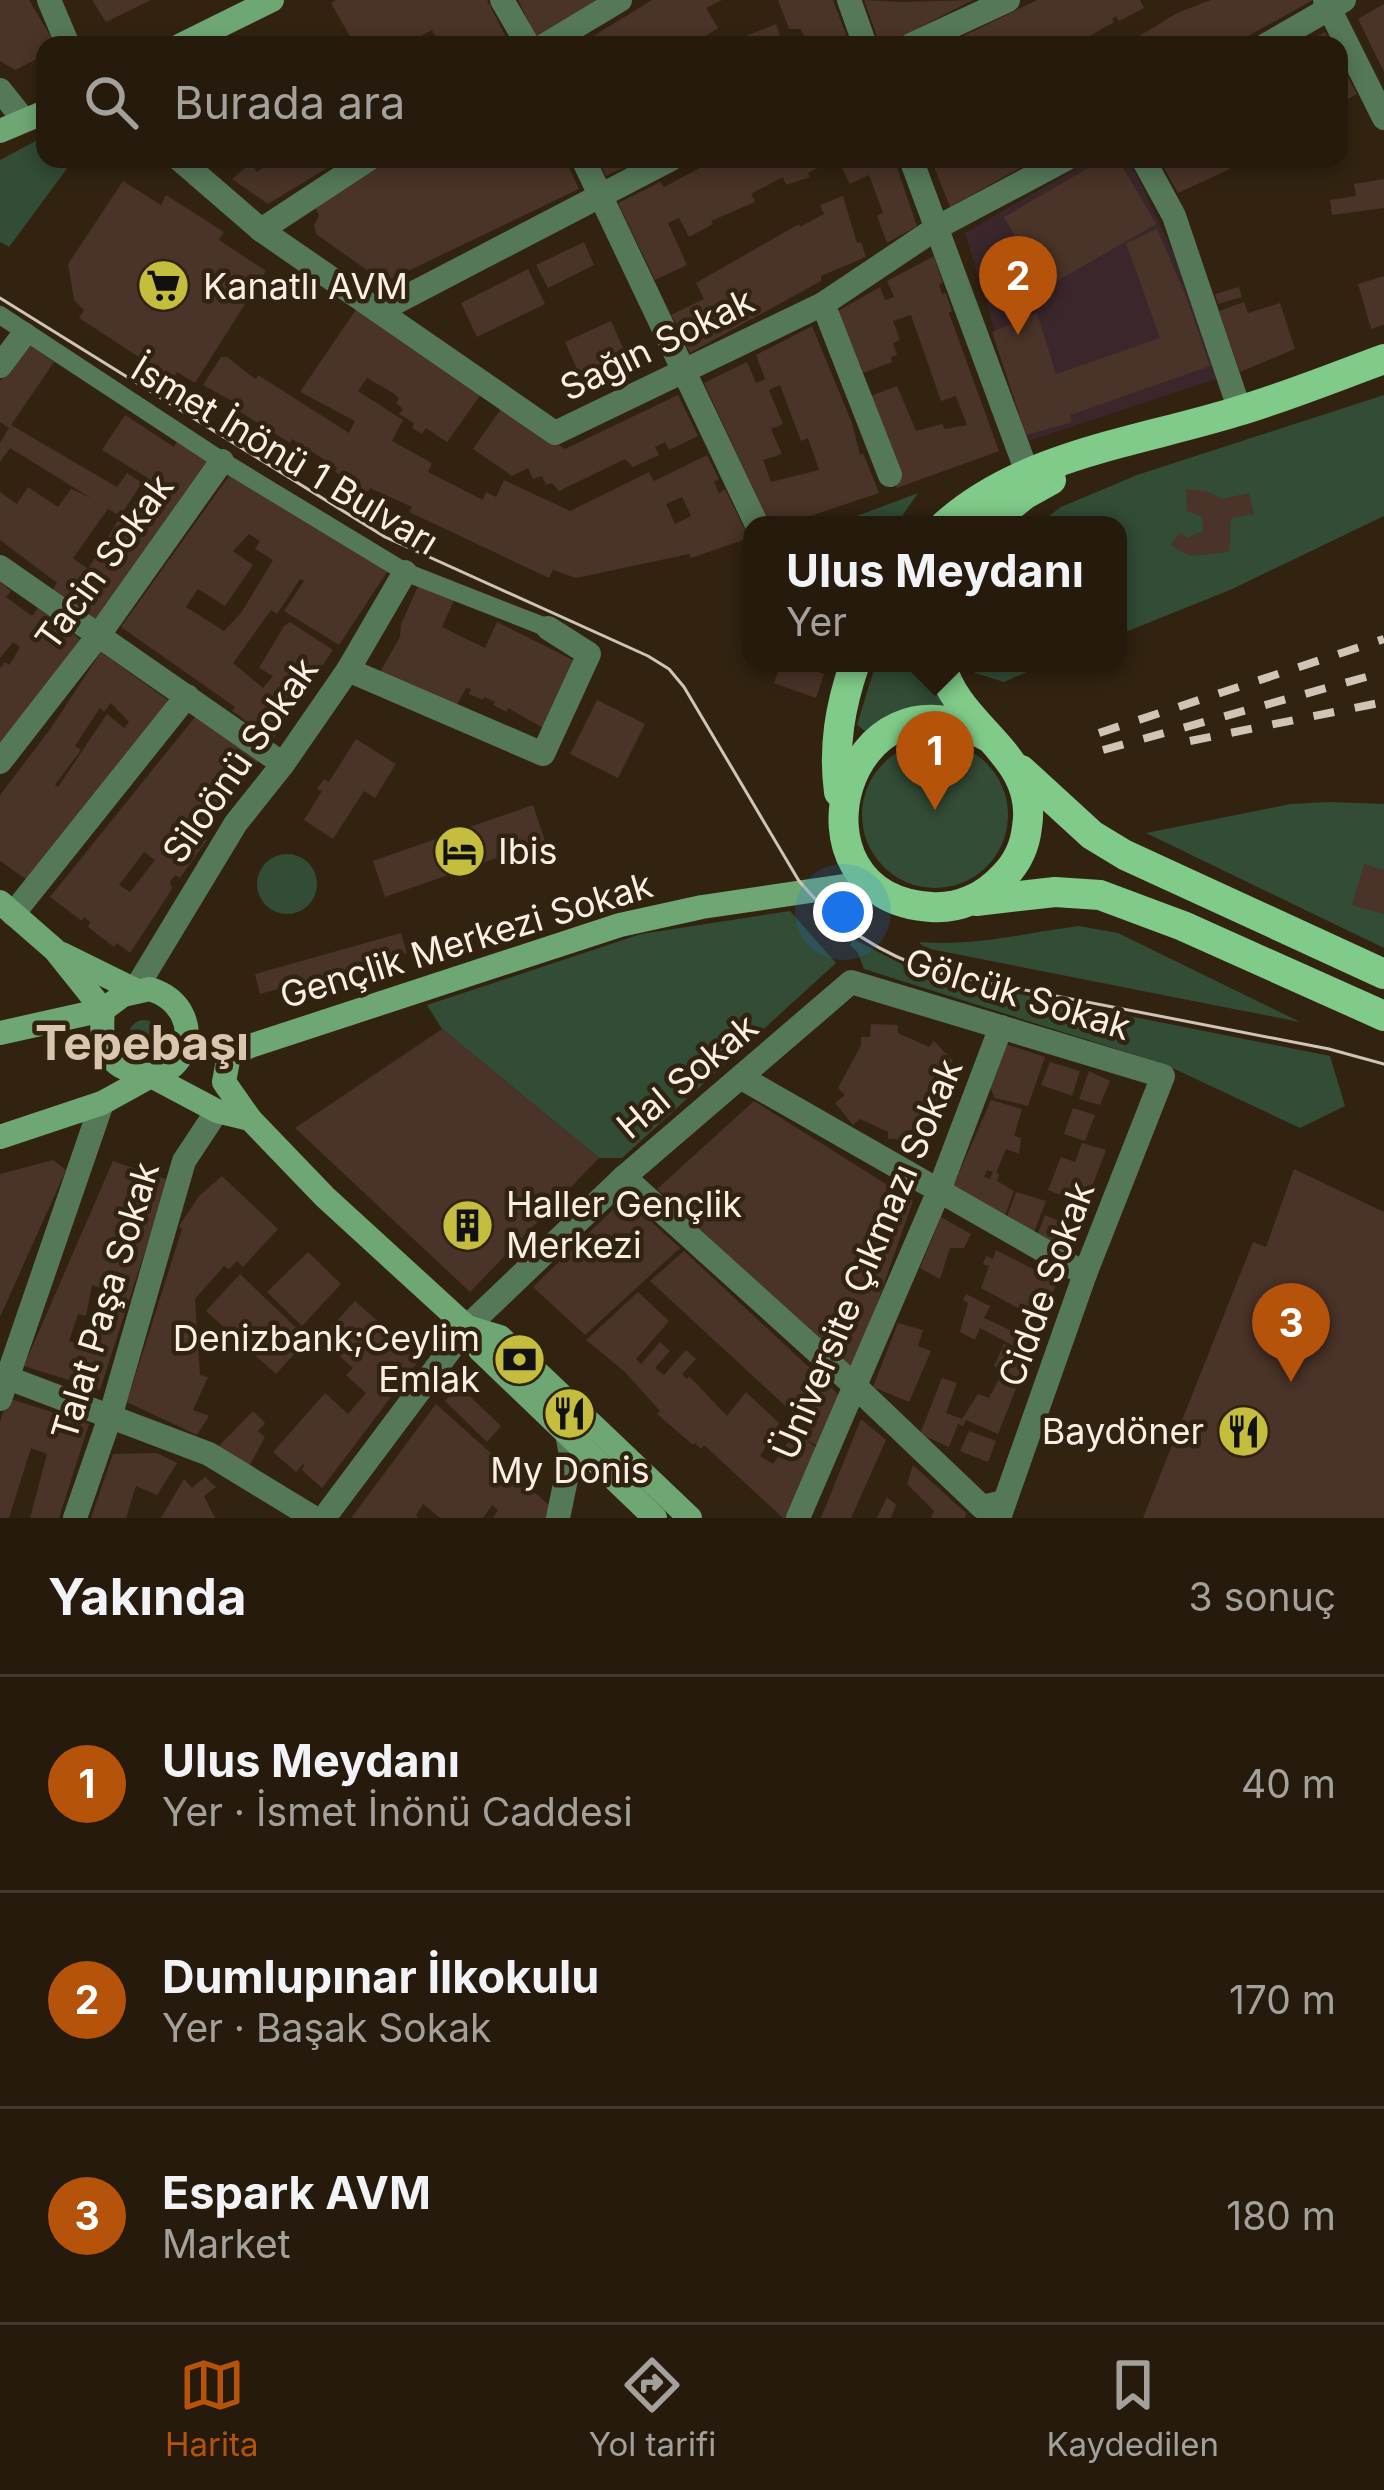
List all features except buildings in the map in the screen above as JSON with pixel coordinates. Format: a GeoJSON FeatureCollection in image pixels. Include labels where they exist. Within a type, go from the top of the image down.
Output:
{"type":"FeatureCollection","features":[{"type":"Feature","properties":{"kind":"main road"},"geometry":{"type":"LineString","coordinates":[[199,36],[272,0]]}},
{"type":"Feature","properties":{"kind":"main road"},"geometry":{"type":"LineString","coordinates":[[0,130],[35,116]]}},
{"type":"Feature","properties":{"kind":"main road"},"geometry":{"type":"LineString","coordinates":[[956,516],[980,496],[1028,472],[1240,411],[1384,359]]}},
{"type":"Feature","properties":{"kind":"main road"},"geometry":{"type":"LineString","coordinates":[[998,516],[1103,451]]}},
{"type":"Feature","properties":{"kind":"main road"},"geometry":{"type":"LineString","coordinates":[[852,672],[836,745],[841,813],[849,850],[871,882],[891,896],[940,907],[1055,892],[1100,896],[1183,926],[1384,1016]]}},
{"type":"Feature","properties":{"kind":"main road"},"geometry":{"type":"LineString","coordinates":[[945,672],[956,697],[990,738],[1092,835],[1125,855],[1384,974]]}},
{"type":"Feature","properties":{"kind":"main road"},"geometry":{"type":"LineString","coordinates":[[841,813],[854,768],[886,734],[915,723],[947,721],[990,738]]}},
{"type":"Feature","properties":{"kind":"main road"},"geometry":{"type":"LineString","coordinates":[[964,903],[1000,881],[1023,846],[1028,804],[1014,764]]}},
{"type":"Feature","properties":{"kind":"main road","name":"Gençlik Merkezi Sokak"},"geometry":{"type":"LineString","coordinates":[[206,1053],[620,925],[702,907],[871,882]]}},
{"type":"Feature","properties":{"kind":"main road"},"geometry":{"type":"LineString","coordinates":[[6,908],[55,950],[103,1010],[103,1042],[108,1054],[129,1071],[159,1073],[217,1111],[250,1119]]}},
{"type":"Feature","properties":{"kind":"main road"},"geometry":{"type":"LineString","coordinates":[[55,950],[135,990],[164,993],[175,1002],[250,1119],[325,1197],[467,1327],[481,1349],[655,1518]]}},
{"type":"Feature","properties":{"kind":"main road"},"geometry":{"type":"LineString","coordinates":[[0,1033],[103,1010],[135,990]]}},
{"type":"Feature","properties":{"kind":"main road"},"geometry":{"type":"LineString","coordinates":[[0,1137],[102,1103],[159,1073],[183,1054],[206,1053]]}},
{"type":"Feature","properties":{"kind":"main road"},"geometry":{"type":"LineString","coordinates":[[467,1327],[500,1337],[690,1518]]}},
{"type":"Feature","properties":{"kind":"street"},"geometry":{"type":"LineString","coordinates":[[49,0],[64,36]]}},
{"type":"Feature","properties":{"kind":"street"},"geometry":{"type":"LineString","coordinates":[[502,0],[522,36]]}},
{"type":"Feature","properties":{"kind":"street"},"geometry":{"type":"LineString","coordinates":[[560,36],[620,0]]}},
{"type":"Feature","properties":{"kind":"street"},"geometry":{"type":"LineString","coordinates":[[848,0],[862,36]]}},
{"type":"Feature","properties":{"kind":"street"},"geometry":{"type":"LineString","coordinates":[[930,36],[1007,0]]}},
{"type":"Feature","properties":{"kind":"street"},"geometry":{"type":"LineString","coordinates":[[1280,36],[1332,3],[1347,36]]}},
{"type":"Feature","properties":{"kind":"street"},"geometry":{"type":"LineString","coordinates":[[1348,38],[1384,118]]}},
{"type":"Feature","properties":{"kind":"street"},"geometry":{"type":"LineString","coordinates":[[0,90],[35,116]]}},
{"type":"Feature","properties":{"kind":"street","name":"Sağın Sokak"},"geometry":{"type":"LineString","coordinates":[[189,168],[261,230],[555,433],[823,304],[938,227],[1049,168]]}},
{"type":"Feature","properties":{"kind":"street"},"geometry":{"type":"LineString","coordinates":[[261,230],[355,168]]}},
{"type":"Feature","properties":{"kind":"street"},"geometry":{"type":"LineString","coordinates":[[587,168],[754,516]]}},
{"type":"Feature","properties":{"kind":"street"},"geometry":{"type":"LineString","coordinates":[[381,310],[652,168]]}},
{"type":"Feature","properties":{"kind":"street"},"geometry":{"type":"LineString","coordinates":[[915,168],[1028,472]]}},
{"type":"Feature","properties":{"kind":"street"},"geometry":{"type":"LineString","coordinates":[[1148,168],[1174,216],[1240,411]]}},
{"type":"Feature","properties":{"kind":"street"},"geometry":{"type":"LineString","coordinates":[[823,304],[890,475]]}},
{"type":"Feature","properties":{"kind":"street","name":"İsmet İnönü 1 Bulvarı"},"geometry":{"type":"LineString","coordinates":[[0,315],[222,461],[404,572],[548,628]]}},
{"type":"Feature","properties":{"kind":"street"},"geometry":{"type":"LineString","coordinates":[[0,366],[24,334]]}},
{"type":"Feature","properties":{"kind":"street","name":"Tacin Sokak"},"geometry":{"type":"LineString","coordinates":[[0,762],[98,636],[222,461]]}},
{"type":"Feature","properties":{"kind":"street"},"geometry":{"type":"LineString","coordinates":[[0,567],[283,764]]}},
{"type":"Feature","properties":{"kind":"street","name":"Siloönü Sokak"},"geometry":{"type":"LineString","coordinates":[[135,990],[236,823],[348,670],[404,572]]}},
{"type":"Feature","properties":{"kind":"street"},"geometry":{"type":"LineString","coordinates":[[348,670],[543,754],[589,654],[548,628]]}},
{"type":"Feature","properties":{"kind":"street"},"geometry":{"type":"LineString","coordinates":[[6,908],[187,697]]}},
{"type":"Feature","properties":{"kind":"street","name":"Gölcük Sokak"},"geometry":{"type":"LineString","coordinates":[[851,982],[1163,1076]]}},
{"type":"Feature","properties":{"kind":"street","name":"Hal Sokak"},"geometry":{"type":"LineString","coordinates":[[324,1518],[467,1327],[624,1177],[851,982]]}},
{"type":"Feature","properties":{"kind":"street","name":"Üniversite Çıkmazı Sokak"},"geometry":{"type":"LineString","coordinates":[[798,1518],[938,1193],[1001,1027]]}},
{"type":"Feature","properties":{"kind":"street","name":"Cidde Sokak"},"geometry":{"type":"LineString","coordinates":[[1002,1510],[1085,1274],[1163,1076]]}},
{"type":"Feature","properties":{"kind":"street"},"geometry":{"type":"LineString","coordinates":[[742,1078],[1085,1274]]}},
{"type":"Feature","properties":{"kind":"street"},"geometry":{"type":"LineString","coordinates":[[102,1103],[3,1384],[112,1414],[209,1454],[314,1518]]}},
{"type":"Feature","properties":{"kind":"street","name":"Talat Paşa Sokak"},"geometry":{"type":"LineString","coordinates":[[75,1518],[112,1414],[184,1161],[217,1111]]}},
{"type":"Feature","properties":{"kind":"street"},"geometry":{"type":"LineString","coordinates":[[624,1177],[982,1507],[1002,1510]]}},
{"type":"Feature","properties":{"kind":"street"},"geometry":{"type":"LineString","coordinates":[[558,1518],[571,1455],[567,1433]]}},
{"type":"Feature","properties":{"kind":"shaded area"},"geometry":{"type":"Polygon","coordinates":[[[1077,168],[1133,168],[1186,280],[1219,378],[1028,441],[965,233],[1077,168]]]}},
{"type":"Feature","properties":{"kind":"green space"},"geometry":{"type":"Polygon","coordinates":[[[36,141],[36,168],[67,168],[9,247],[0,242],[0,160],[36,141]]]}},
{"type":"Feature","properties":{"kind":"green space"},"geometry":{"type":"Polygon","coordinates":[[[1384,395],[1384,516],[1230,590],[1127,631],[1127,516],[1049,516],[1137,475],[1384,395]]]}},
{"type":"Feature","properties":{"kind":"green space"},"geometry":{"type":"Polygon","coordinates":[[[918,493],[902,516],[857,516],[918,493]]]}},
{"type":"Feature","properties":{"kind":"green space"},"geometry":{"type":"Polygon","coordinates":[[[873,672],[933,672],[947,702],[944,712],[869,734],[857,725],[873,672]]]}},
{"type":"Feature","properties":{"kind":"green space"},"geometry":{"type":"Polygon","coordinates":[[[975,672],[1027,672],[1004,682],[975,672]]]}},
{"type":"Feature","properties":{"kind":"green space"},"geometry":{"type":"Polygon","coordinates":[[[935,742],[963,747],[987,763],[1003,787],[1008,815],[1003,843],[987,867],[963,883],[935,888],[907,883],[883,867],[867,843],[862,815],[867,787],[883,763],[907,747],[935,742]]]}},
{"type":"Feature","properties":{"kind":"green space"},"geometry":{"type":"Polygon","coordinates":[[[1291,804],[1384,804],[1384,948],[1146,833],[1291,804]]]}},
{"type":"Feature","properties":{"kind":"green space"},"geometry":{"type":"Polygon","coordinates":[[[287,854],[308,863],[317,884],[308,905],[287,914],[266,905],[257,884],[266,863],[287,854]]]}},
{"type":"Feature","properties":{"kind":"green space"},"geometry":{"type":"Polygon","coordinates":[[[790,911],[836,963],[622,1158],[599,1158],[442,1029],[427,1005],[641,934],[790,911]]]}},
{"type":"Feature","properties":{"kind":"green space"},"geometry":{"type":"Polygon","coordinates":[[[1079,926],[1118,933],[1300,1022],[925,948],[919,942],[980,941],[1079,926]]]}},
{"type":"Feature","properties":{"kind":"green space"},"geometry":{"type":"Polygon","coordinates":[[[853,939],[923,975],[1330,1056],[1345,1106],[1300,1128],[1164,1064],[864,969],[850,945],[853,939]]]}},
{"type":"Feature","properties":{"kind":"green space"},"geometry":{"type":"Polygon","coordinates":[[[144,1020],[155,1024],[159,1035],[155,1046],[144,1050],[133,1046],[129,1035],[133,1024],[144,1020]]]}},
{"type":"Feature","properties":{"kind":"tram line"},"geometry":{"type":"LineString","coordinates":[[0,298],[385,537],[669,669],[799,881],[829,912],[879,948],[938,973],[1329,1049],[1384,1064]]}},
{"type":"Feature","properties":{"kind":"railway"},"geometry":{"type":"LineString","coordinates":[[1099,733],[1384,639]]}},
{"type":"Feature","properties":{"kind":"railway"},"geometry":{"type":"LineString","coordinates":[[1103,750],[1384,672]]}},
{"type":"Feature","properties":{"kind":"railway"},"geometry":{"type":"LineString","coordinates":[[1190,741],[1384,702]]}},
{"type":"Feature","properties":{"kind":"place","name":"Kanatlı AVM"},"geometry":{"type":"Point","coordinates":[164,286]}},
{"type":"Feature","properties":{"kind":"place","name":"Dumlupınar İlkokulu"},"geometry":{"type":"Point","coordinates":[1018,335]}},
{"type":"Feature","properties":{"kind":"place","name":"Ulus Meydanı"},"geometry":{"type":"Point","coordinates":[935,810]}},
{"type":"Feature","properties":{"kind":"place","name":"Ibis"},"geometry":{"type":"Point","coordinates":[459,851]}},
{"type":"Feature","properties":{"kind":"place","name":"Haller Gençlik Merkezi"},"geometry":{"type":"Point","coordinates":[467,1225]}},
{"type":"Feature","properties":{"kind":"place","name":"Denizbank;Ceylim Emlak"},"geometry":{"type":"Point","coordinates":[519,1359]}},
{"type":"Feature","properties":{"kind":"place","name":"Espark AVM"},"geometry":{"type":"Point","coordinates":[1291,1382]}},
{"type":"Feature","properties":{"kind":"place","name":"My Donis"},"geometry":{"type":"Point","coordinates":[570,1414]}},
{"type":"Feature","properties":{"kind":"place","name":"Baydöner"},"geometry":{"type":"Point","coordinates":[1243,1431]}},
{"type":"Feature","properties":{"kind":"district","name":"Tepebaşı"},"geometry":{"type":"Point","coordinates":[142,1042]}}]}
